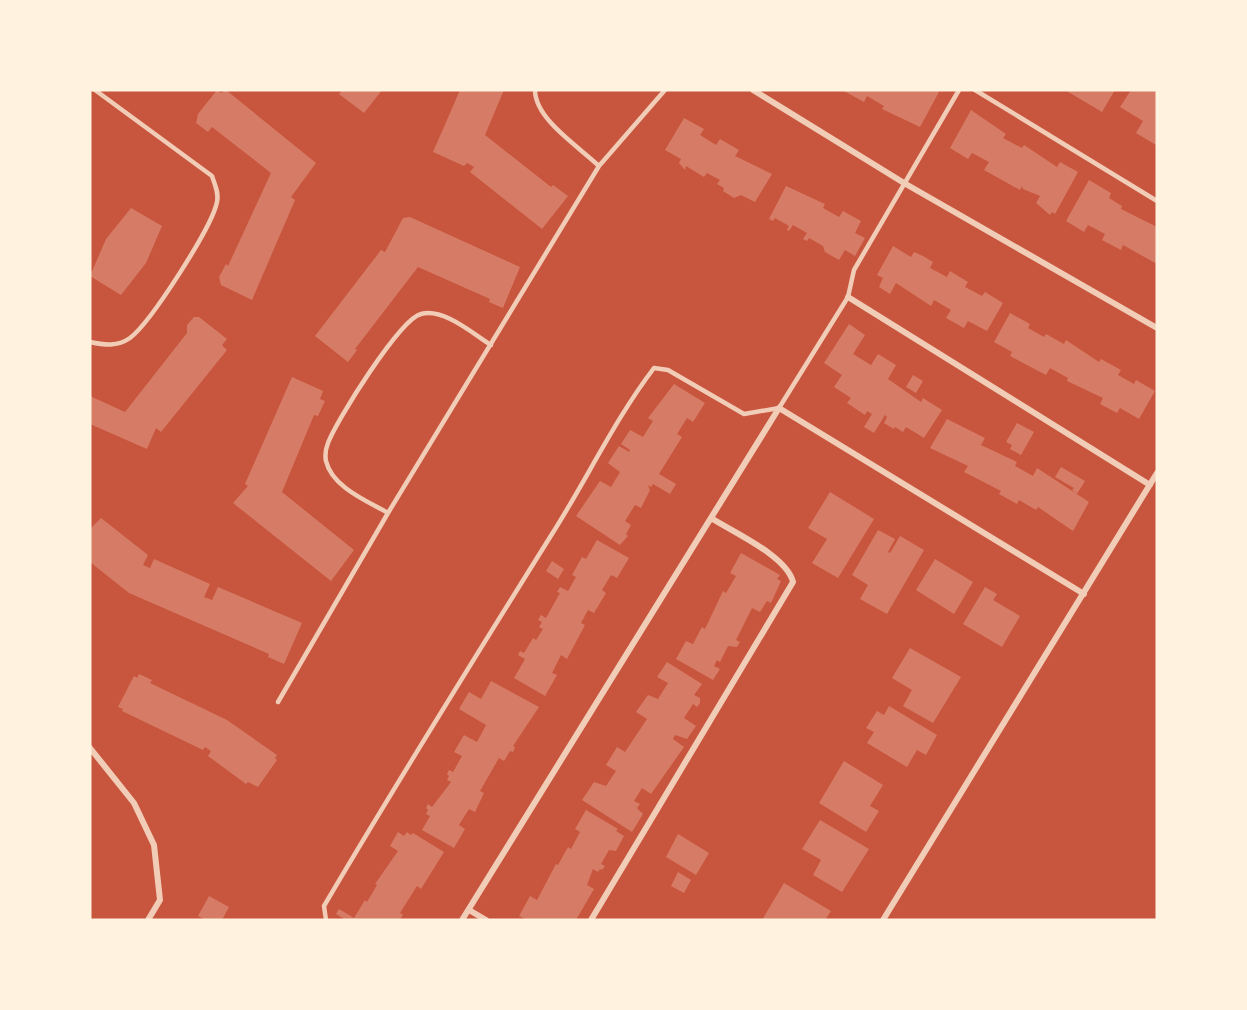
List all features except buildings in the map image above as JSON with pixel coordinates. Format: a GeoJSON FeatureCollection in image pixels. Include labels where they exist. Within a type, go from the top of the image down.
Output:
{"type":"FeatureCollection","features":[{"type":"Feature","properties":{"kind":"street"},"geometry":{"type":"LineString","coordinates":[[753,90],[904,183],[1157,328]]}},
{"type":"Feature","properties":{"kind":"street"},"geometry":{"type":"LineString","coordinates":[[848,297],[1150,485]]}},
{"type":"Feature","properties":{"kind":"street"},"geometry":{"type":"LineString","coordinates":[[462,920],[779,408],[1084,594]]}},
{"type":"Feature","properties":{"kind":"street"},"geometry":{"type":"LineString","coordinates":[[883,920],[1157,473]]}},
{"type":"Feature","properties":{"kind":"street"},"geometry":{"type":"LineString","coordinates":[[591,920],[793,582],[790,571],[777,559],[711,518]]}},
{"type":"Feature","properties":{"kind":"street"},"geometry":{"type":"LineString","coordinates":[[90,748],[134,803],[154,845],[160,900],[148,920]]}},
{"type":"Feature","properties":{"kind":"street"},"geometry":{"type":"LineString","coordinates":[[469,910],[486,920]]}},
{"type":"Feature","properties":{"kind":"lane"},"geometry":{"type":"LineString","coordinates":[[90,342],[110,346],[129,338],[154,312],[208,222],[216,205],[218,194],[212,176],[95,90]]}},
{"type":"Feature","properties":{"kind":"lane"},"geometry":{"type":"LineString","coordinates":[[535,90],[535,102],[549,121],[599,166]]}},
{"type":"Feature","properties":{"kind":"lane"},"geometry":{"type":"LineString","coordinates":[[278,702],[388,513],[599,166],[665,90]]}},
{"type":"Feature","properties":{"kind":"lane"},"geometry":{"type":"LineString","coordinates":[[326,920],[324,906],[395,785],[579,491],[630,399],[654,368],[668,370],[744,414],[779,408],[848,297],[854,270],[959,90]]}},
{"type":"Feature","properties":{"kind":"lane"},"geometry":{"type":"LineString","coordinates":[[975,90],[1157,201]]}},
{"type":"Feature","properties":{"kind":"lane"},"geometry":{"type":"LineString","coordinates":[[388,513],[350,491],[330,473],[326,459],[328,443],[367,378],[386,348],[408,320],[421,314],[436,314],[450,319],[491,345]]}}]}
